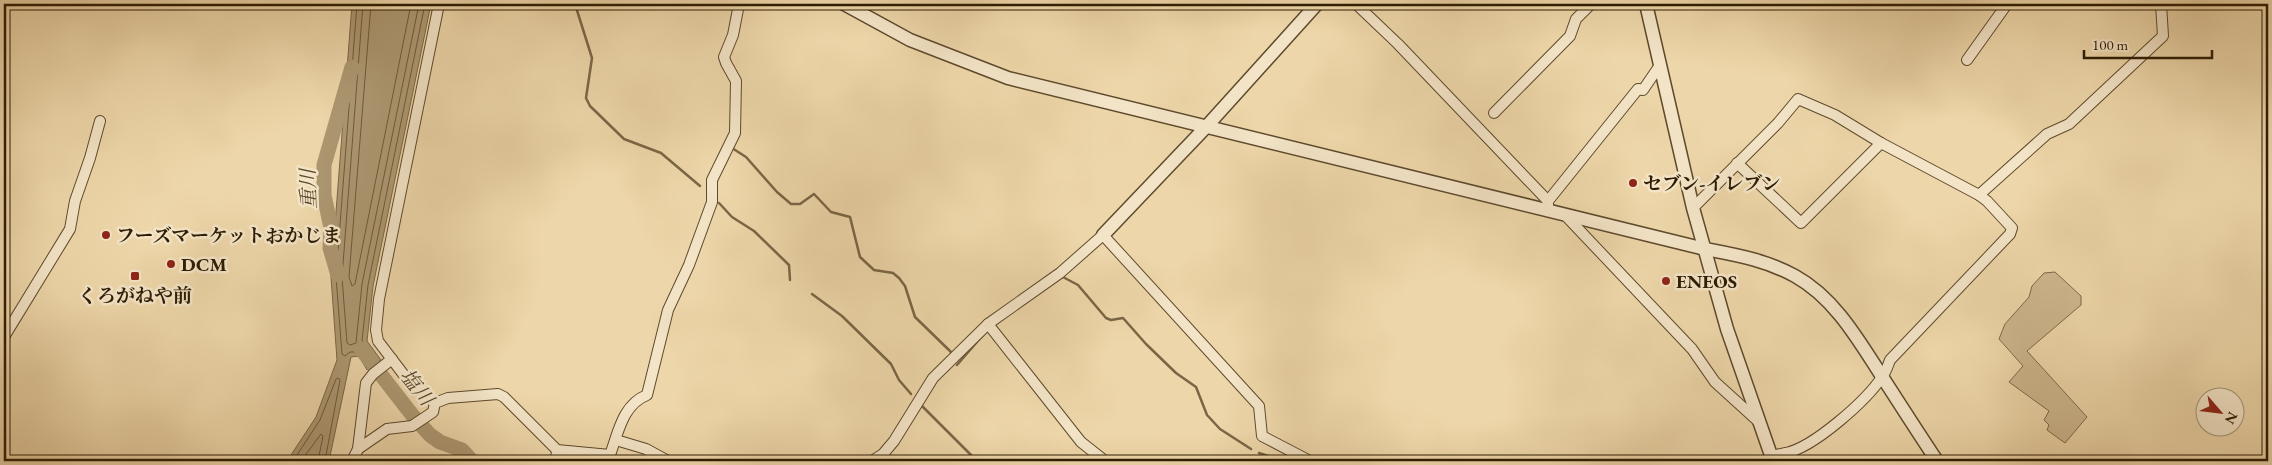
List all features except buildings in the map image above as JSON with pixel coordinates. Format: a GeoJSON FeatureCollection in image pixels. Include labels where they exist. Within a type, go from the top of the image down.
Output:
{"type":"FeatureCollection","features":[{"type":"Feature","properties":{"kind":"street"},"geometry":{"type":"LineString","coordinates":[[434,407],[422,390],[410,384],[378,341],[376,330],[379,299],[438,4]]}},
{"type":"Feature","properties":{"kind":"street"},"geometry":{"type":"LineString","coordinates":[[358,449],[387,429],[412,426],[448,398],[498,394],[558,450],[610,455],[623,419],[636,399],[647,395],[668,310],[688,265],[712,202],[712,180],[736,133],[736,81],[724,57],[732,35],[739,4]]}},
{"type":"Feature","properties":{"kind":"street"},"geometry":{"type":"LineString","coordinates":[[844,4],[910,40],[1008,78],[1206,127],[1548,206],[1565,215],[1705,250],[1758,259],[1797,277],[1834,308],[1852,329],[1937,461]]}},
{"type":"Feature","properties":{"kind":"street"},"geometry":{"type":"LineString","coordinates":[[872,461],[883,454],[894,442],[933,378],[1103,235],[1206,127],[1317,4]]}},
{"type":"Feature","properties":{"kind":"street"},"geometry":{"type":"LineString","coordinates":[[1356,4],[1398,44],[1548,206]]}},
{"type":"Feature","properties":{"kind":"street"},"geometry":{"type":"LineString","coordinates":[[1494,113],[1570,36],[1576,19],[1591,4]]}},
{"type":"Feature","properties":{"kind":"street"},"geometry":{"type":"LineString","coordinates":[[1646,4],[1693,208],[1726,329],[1773,460],[1814,440],[1834,426],[1883,377],[1890,360],[2010,234],[2012,228],[1979,195],[1834,115],[1798,99],[1778,123],[1693,208]]}},
{"type":"Feature","properties":{"kind":"street"},"geometry":{"type":"LineString","coordinates":[[1967,60],[2007,4]]}},
{"type":"Feature","properties":{"kind":"street"},"geometry":{"type":"LineString","coordinates":[[1979,195],[2047,134],[2069,124],[2163,36],[2161,4]]}},
{"type":"Feature","properties":{"kind":"street"},"geometry":{"type":"LineString","coordinates":[[1548,206],[1638,88],[1643,90],[1660,65]]}},
{"type":"Feature","properties":{"kind":"street"},"geometry":{"type":"LineString","coordinates":[[4,336],[70,229],[74,201],[90,158],[100,121]]}},
{"type":"Feature","properties":{"kind":"street"},"geometry":{"type":"LineString","coordinates":[[1737,162],[1801,223],[1881,142]]}},
{"type":"Feature","properties":{"kind":"street"},"geometry":{"type":"LineString","coordinates":[[1565,215],[1692,349],[1715,382],[1759,422]]}},
{"type":"Feature","properties":{"kind":"street"},"geometry":{"type":"LineString","coordinates":[[1103,235],[1259,406],[1262,436],[1310,461]]}},
{"type":"Feature","properties":{"kind":"street"},"geometry":{"type":"LineString","coordinates":[[991,328],[1081,442],[1105,461]]}},
{"type":"Feature","properties":{"kind":"street"},"geometry":{"type":"LineString","coordinates":[[352,461],[358,449],[366,383],[373,374],[392,359]]}},
{"type":"Feature","properties":{"kind":"street"},"geometry":{"type":"LineString","coordinates":[[616,440],[646,448],[668,461]]}},
{"type":"Feature","properties":{"kind":"street"},"geometry":{"type":"LineString","coordinates":[[556,461],[558,450]]}},
{"type":"Feature","properties":{"kind":"street"},"geometry":{"type":"LineString","coordinates":[[1786,452],[1794,461]]}},
{"type":"Feature","properties":{"kind":"shaded area"},"geometry":{"type":"Polygon","coordinates":[[[2055,272],[2081,296],[2081,305],[2027,351],[2087,417],[2065,443],[2047,430],[2049,425],[2044,420],[2049,411],[2009,382],[2023,366],[1999,339],[2005,324],[2029,297],[2032,286],[2044,273],[2055,272]]]}},
{"type":"Feature","properties":{"kind":"water"},"geometry":{"type":"Polygon","coordinates":[[[352,4],[431,4],[373,286],[367,341],[381,360],[367,370],[359,356],[351,357],[329,461],[287,461],[316,417],[337,360],[331,277],[352,4]]]}},
{"type":"Feature","properties":{"kind":"waterway"},"geometry":{"type":"LineString","coordinates":[[575,4],[592,58],[586,98],[590,106],[624,139],[661,153],[700,186]]}},
{"type":"Feature","properties":{"kind":"waterway","name":"重川"},"geometry":{"type":"LineString","coordinates":[[338,275],[330,248],[331,228],[324,195],[324,165],[352,67]]}},
{"type":"Feature","properties":{"kind":"waterway"},"geometry":{"type":"LineString","coordinates":[[732,148],[746,157],[777,192],[791,204],[800,204],[814,194],[831,212],[850,217],[860,257],[874,270],[893,273],[899,278],[905,286],[915,317],[951,352]]}},
{"type":"Feature","properties":{"kind":"waterway"},"geometry":{"type":"LineString","coordinates":[[719,203],[732,217],[754,231],[789,265],[790,280]]}},
{"type":"Feature","properties":{"kind":"waterway"},"geometry":{"type":"LineString","coordinates":[[1061,276],[1078,285],[1106,318],[1111,320],[1123,318],[1176,373],[1196,387],[1207,415],[1220,429],[1251,449]]}},
{"type":"Feature","properties":{"kind":"waterway"},"geometry":{"type":"LineString","coordinates":[[812,294],[842,316],[891,364],[899,380],[911,394]]}},
{"type":"Feature","properties":{"kind":"waterway"},"geometry":{"type":"LineString","coordinates":[[957,365],[983,335]]}},
{"type":"Feature","properties":{"kind":"waterway","name":"塩川"},"geometry":{"type":"LineString","coordinates":[[361,349],[430,435],[440,442],[462,450],[472,461]]}},
{"type":"Feature","properties":{"kind":"waterway"},"geometry":{"type":"LineString","coordinates":[[921,405],[977,461]]}},
{"type":"Feature","properties":{"kind":"waterway"},"geometry":{"type":"LineString","coordinates":[[1259,453],[1284,461]]}},
{"type":"Feature","properties":{"kind":"place","name":"セブン-イレブン"},"geometry":{"type":"Point","coordinates":[1633,183]}},
{"type":"Feature","properties":{"kind":"place","name":"フーズマーケットおかじま"},"geometry":{"type":"Point","coordinates":[106,235]}},
{"type":"Feature","properties":{"kind":"place","name":"DCM"},"geometry":{"type":"Point","coordinates":[171,264]}},
{"type":"Feature","properties":{"kind":"place","name":"くろがねや前"},"geometry":{"type":"Point","coordinates":[135,276]}},
{"type":"Feature","properties":{"kind":"place","name":"ENEOS"},"geometry":{"type":"Point","coordinates":[1666,281]}}]}
